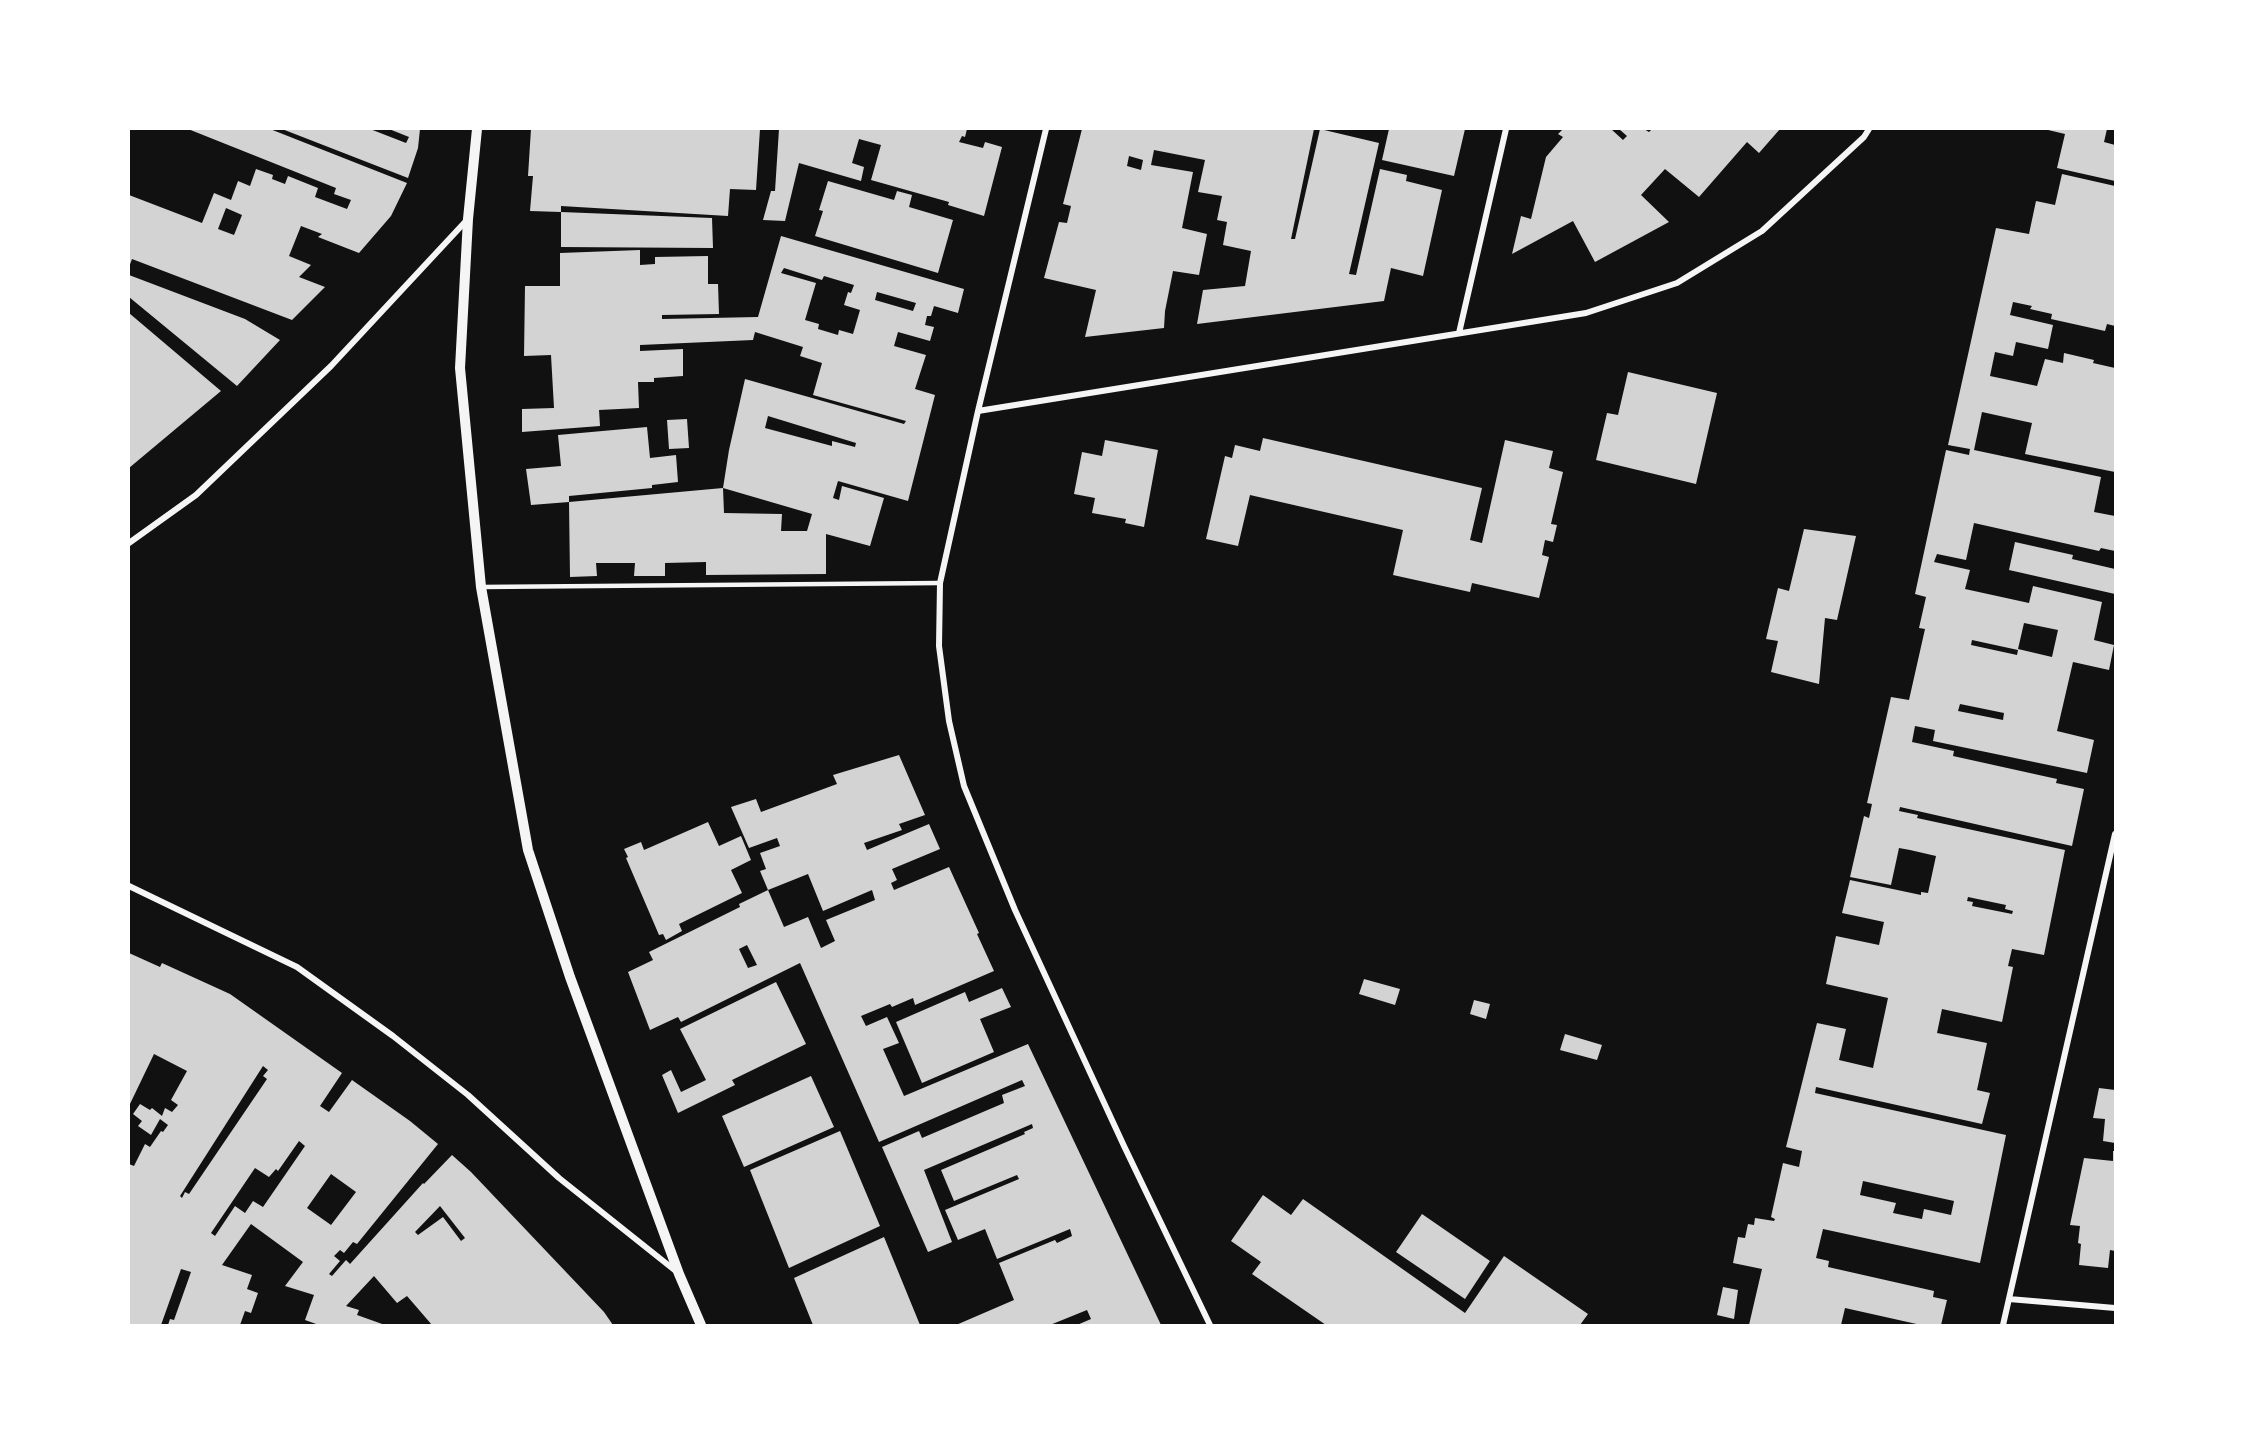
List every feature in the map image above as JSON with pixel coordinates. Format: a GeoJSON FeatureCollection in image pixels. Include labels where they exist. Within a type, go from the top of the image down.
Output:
{"type":"FeatureCollection","features":[{"type":"Feature","properties":{"kind":"street"},"geometry":{"type":"LineString","coordinates":[[477,129],[468,219],[460,368],[481,587],[528,850],[570,977],[679,1274],[701,1325]]}},
{"type":"Feature","properties":{"kind":"street"},"geometry":{"type":"LineString","coordinates":[[1046,129],[978,411],[940,583],[939,646],[949,721],[964,786],[1015,910],[1210,1325]]}},
{"type":"Feature","properties":{"kind":"street"},"geometry":{"type":"LineString","coordinates":[[1459,333],[1506,129]]}},
{"type":"Feature","properties":{"kind":"street"},"geometry":{"type":"LineString","coordinates":[[978,411],[1586,313],[1677,283],[1762,231],[1864,137],[1869,129]]}},
{"type":"Feature","properties":{"kind":"street"},"geometry":{"type":"LineString","coordinates":[[129,543],[196,495],[331,366],[468,219]]}},
{"type":"Feature","properties":{"kind":"street"},"geometry":{"type":"LineString","coordinates":[[2003,1325],[2115,834]]}},
{"type":"Feature","properties":{"kind":"street"},"geometry":{"type":"LineString","coordinates":[[2107,869],[2115,870]]}},
{"type":"Feature","properties":{"kind":"street"},"geometry":{"type":"LineString","coordinates":[[129,886],[297,967],[393,1036],[468,1095],[559,1178],[679,1274]]}},
{"type":"Feature","properties":{"kind":"street"},"geometry":{"type":"LineString","coordinates":[[2009,1299],[2115,1308]]}},
{"type":"Feature","properties":{"kind":"lane"},"geometry":{"type":"LineString","coordinates":[[481,587],[940,583]]}},
{"type":"Feature","properties":{"kind":"building"},"geometry":{"type":"Polygon","coordinates":[[[188,129],[270,129],[407,183],[391,216],[359,253],[318,237],[322,234],[301,226],[289,256],[311,265],[299,277],[325,287],[292,320],[132,259],[129,267],[129,195],[202,223],[214,193],[231,200],[238,181],[250,186],[256,169],[273,175],[272,179],[285,184],[288,176],[318,188],[315,197],[347,209],[351,200],[334,194],[336,188],[188,129]],[[226,208],[218,229],[234,235],[242,215],[226,208]]]}},
{"type":"Feature","properties":{"kind":"building"},"geometry":{"type":"Polygon","coordinates":[[[282,129],[370,129],[406,143],[409,137],[389,129],[420,129],[418,148],[408,178],[282,129]]]}},
{"type":"Feature","properties":{"kind":"building"},"geometry":{"type":"Polygon","coordinates":[[[531,129],[760,129],[756,190],[730,189],[728,216],[561,206],[561,212],[530,211],[533,176],[528,176],[531,129]]]}},
{"type":"Feature","properties":{"kind":"building"},"geometry":{"type":"Polygon","coordinates":[[[779,129],[967,129],[965,137],[962,136],[959,142],[983,148],[985,142],[1002,147],[984,216],[948,205],[949,202],[871,180],[881,145],[859,139],[852,163],[864,167],[861,181],[799,163],[785,221],[763,220],[771,191],[775,191],[779,129]]]}},
{"type":"Feature","properties":{"kind":"building"},"geometry":{"type":"Polygon","coordinates":[[[1082,129],[1314,129],[1291,239],[1295,239],[1320,129],[1379,143],[1349,274],[1356,275],[1380,169],[1407,175],[1406,181],[1442,190],[1423,276],[1391,268],[1384,301],[1197,324],[1203,290],[1245,286],[1251,251],[1223,245],[1227,222],[1217,220],[1222,196],[1198,192],[1205,160],[1154,150],[1151,165],[1193,172],[1182,228],[1207,234],[1199,275],[1173,271],[1164,328],[1085,337],[1096,290],[1044,278],[1059,222],[1067,223],[1071,206],[1063,204],[1082,129]],[[1129,156],[1127,166],[1141,170],[1143,160],[1129,156]]]}},
{"type":"Feature","properties":{"kind":"building"},"geometry":{"type":"Polygon","coordinates":[[[1389,129],[1465,129],[1454,176],[1382,160],[1389,129]]]}},
{"type":"Feature","properties":{"kind":"building"},"geometry":{"type":"Polygon","coordinates":[[[1563,129],[1611,129],[1623,140],[1627,136],[1619,129],[1644,129],[1649,132],[1652,129],[1780,129],[1759,153],[1747,142],[1699,197],[1665,169],[1641,195],[1669,222],[1595,262],[1573,221],[1512,254],[1521,216],[1531,219],[1546,157],[1563,137],[1558,134],[1563,129]]]}},
{"type":"Feature","properties":{"kind":"building"},"geometry":{"type":"Polygon","coordinates":[[[2044,129],[2107,129],[2104,142],[2115,145],[2115,181],[2057,168],[2065,134],[2044,129]]]}},
{"type":"Feature","properties":{"kind":"building"},"geometry":{"type":"Polygon","coordinates":[[[2062,174],[2115,186],[2115,326],[2107,324],[2105,331],[2051,319],[2052,314],[2013,302],[2010,315],[2053,325],[2048,349],[2016,342],[2013,356],[1995,352],[1990,376],[2037,386],[2045,359],[2063,363],[2064,353],[2115,368],[2115,472],[2025,454],[2032,423],[1982,412],[1974,450],[2101,477],[2094,512],[2115,516],[2115,551],[2101,548],[2099,551],[1974,523],[1966,560],[1937,554],[1934,562],[1970,570],[1965,589],[2029,603],[2033,586],[2102,602],[2094,640],[2114,645],[2109,670],[2073,662],[2057,731],[2094,740],[2087,773],[1933,741],[1935,730],[1915,726],[1912,742],[1954,751],[1953,756],[2057,779],[2056,783],[2084,789],[2072,846],[1900,807],[1899,811],[1918,815],[1917,818],[2065,850],[2044,955],[2012,949],[2008,966],[2013,967],[2002,1022],[1942,1009],[1937,1033],[1987,1043],[1977,1090],[1990,1093],[1982,1124],[1816,1087],[1815,1093],[2006,1135],[1980,1263],[1823,1229],[1816,1258],[1829,1261],[1828,1267],[1934,1291],[1933,1297],[1947,1300],[1941,1325],[1921,1325],[1845,1308],[1841,1325],[1749,1325],[1762,1269],[1733,1263],[1738,1237],[1745,1238],[1748,1224],[1754,1225],[1755,1218],[1774,1221],[1775,1219],[1771,1217],[1783,1163],[1799,1167],[1802,1151],[1786,1147],[1817,1023],[1846,1029],[1839,1060],[1873,1068],[1888,998],[1826,984],[1836,936],[1879,945],[1884,922],[1842,913],[1850,880],[1921,895],[1921,892],[1928,893],[1936,856],[1910,850],[1899,848],[1891,885],[1850,877],[1864,816],[1869,818],[1872,804],[1867,803],[1891,697],[1909,700],[1925,629],[1919,628],[1926,597],[1915,594],[1946,450],[1969,455],[1970,449],[1948,445],[1996,228],[2029,234],[2036,201],[2055,205],[2062,174]],[[2024,623],[2018,649],[2052,657],[2058,630],[2024,623]],[[1972,640],[1971,645],[2017,655],[2018,650],[1972,640]],[[1960,704],[1958,711],[2003,720],[2004,713],[1960,704]],[[1968,897],[1967,901],[1973,902],[1972,906],[2012,914],[2013,911],[2005,909],[2006,905],[1968,897]],[[1863,1181],[1860,1195],[1896,1203],[1893,1213],[1922,1219],[1924,1209],[1951,1215],[1954,1201],[1863,1181]]]}},
{"type":"Feature","properties":{"kind":"building"},"geometry":{"type":"Polygon","coordinates":[[[828,181],[894,200],[897,191],[912,195],[909,207],[953,220],[938,273],[815,236],[823,211],[819,210],[828,181]]]}},
{"type":"Feature","properties":{"kind":"building"},"geometry":{"type":"Polygon","coordinates":[[[561,212],[712,218],[713,248],[561,247],[561,212]]]}},
{"type":"Feature","properties":{"kind":"building"},"geometry":{"type":"Polygon","coordinates":[[[781,236],[964,289],[958,313],[934,306],[931,316],[927,316],[925,325],[934,327],[930,341],[898,332],[894,346],[926,355],[915,389],[935,395],[908,501],[838,481],[833,498],[839,500],[842,486],[884,498],[870,546],[826,534],[826,574],[706,575],[706,562],[665,563],[665,576],[634,576],[635,563],[596,563],[597,576],[570,577],[569,502],[723,488],[745,379],[904,424],[906,421],[813,395],[822,363],[800,356],[803,347],[755,332],[753,340],[640,345],[640,351],[683,349],[683,376],[654,378],[654,382],[638,382],[639,408],[599,410],[600,426],[522,432],[522,409],[554,408],[551,355],[524,356],[525,286],[560,286],[560,253],[640,250],[640,265],[655,264],[655,257],[708,256],[708,284],[718,284],[719,314],[662,315],[662,319],[758,317],[781,236]],[[784,268],[781,273],[816,283],[805,320],[819,324],[818,329],[838,335],[839,330],[853,334],[860,310],[844,305],[848,292],[851,293],[854,285],[824,276],[822,280],[784,268]],[[877,292],[875,300],[913,311],[916,303],[877,292]],[[768,416],[765,428],[832,446],[832,441],[855,447],[856,443],[768,416]],[[723,488],[724,513],[782,514],[781,531],[807,531],[812,514],[723,488]]]}},
{"type":"Feature","properties":{"kind":"building"},"geometry":{"type":"Polygon","coordinates":[[[129,275],[245,319],[280,340],[237,386],[129,297],[129,275]]]}},
{"type":"Feature","properties":{"kind":"building"},"geometry":{"type":"Polygon","coordinates":[[[129,313],[221,391],[129,468],[129,313]]]}},
{"type":"Feature","properties":{"kind":"building"},"geometry":{"type":"Polygon","coordinates":[[[1628,372],[1717,393],[1696,484],[1596,460],[1607,413],[1618,415],[1628,372]]]}},
{"type":"Feature","properties":{"kind":"building"},"geometry":{"type":"Polygon","coordinates":[[[687,419],[689,448],[669,449],[667,420],[687,419]]]}},
{"type":"Feature","properties":{"kind":"building"},"geometry":{"type":"Polygon","coordinates":[[[647,427],[650,458],[676,455],[678,482],[652,485],[652,488],[569,496],[569,502],[531,505],[526,469],[561,466],[558,435],[647,427]]]}},
{"type":"Feature","properties":{"kind":"building"},"geometry":{"type":"Polygon","coordinates":[[[1263,438],[1482,488],[1470,540],[1482,543],[1505,440],[1553,451],[1549,468],[1563,472],[1551,524],[1557,525],[1553,542],[1545,540],[1542,555],[1549,557],[1539,598],[1472,583],[1470,592],[1393,575],[1403,530],[1250,495],[1238,546],[1206,539],[1225,456],[1232,458],[1235,445],[1260,451],[1263,438]]]}},
{"type":"Feature","properties":{"kind":"building"},"geometry":{"type":"Polygon","coordinates":[[[1105,440],[1158,450],[1144,527],[1125,523],[1126,519],[1092,513],[1095,498],[1074,494],[1082,452],[1102,456],[1105,440]]]}},
{"type":"Feature","properties":{"kind":"building"},"geometry":{"type":"Polygon","coordinates":[[[1804,529],[1856,536],[1837,620],[1825,618],[1819,684],[1771,672],[1778,641],[1766,639],[1778,588],[1789,591],[1804,529]]]}},
{"type":"Feature","properties":{"kind":"building"},"geometry":{"type":"Polygon","coordinates":[[[2015,542],[2073,555],[2072,559],[2115,569],[2115,594],[2009,570],[2015,542]]]}},
{"type":"Feature","properties":{"kind":"building"},"geometry":{"type":"Polygon","coordinates":[[[899,755],[925,815],[899,824],[902,830],[864,843],[867,850],[929,824],[940,849],[892,869],[897,880],[891,883],[894,890],[949,867],[994,971],[915,1005],[913,998],[892,1007],[890,1004],[861,1016],[866,1026],[887,1017],[899,1043],[883,1049],[904,1096],[1028,1044],[1161,1325],[1077,1325],[1091,1319],[1087,1310],[1050,1325],[956,1325],[1014,1300],[999,1263],[1055,1240],[1057,1243],[1072,1236],[1070,1229],[997,1259],[985,1229],[958,1240],[945,1210],[1019,1179],[1017,1175],[954,1201],[941,1170],[1025,1134],[1024,1132],[1033,1128],[1032,1124],[924,1170],[952,1242],[928,1252],[882,1147],[919,1131],[922,1138],[1004,1103],[1002,1095],[1025,1086],[1022,1080],[879,1142],[800,963],[681,1022],[678,1017],[650,1030],[628,972],[653,960],[649,952],[740,907],[739,904],[768,890],[760,871],[766,869],[760,853],[780,846],[777,838],[749,848],[731,807],[756,799],[761,812],[837,784],[833,775],[899,755]],[[808,874],[768,890],[784,927],[808,917],[821,948],[835,941],[826,920],[875,900],[872,890],[823,911],[808,874]],[[747,945],[739,949],[748,968],[757,965],[747,945]]]}},
{"type":"Feature","properties":{"kind":"building"},"geometry":{"type":"Polygon","coordinates":[[[708,822],[719,846],[741,836],[751,860],[731,870],[742,893],[679,924],[682,931],[666,940],[663,934],[659,935],[624,849],[641,842],[644,850],[708,822]]]}},
{"type":"Feature","properties":{"kind":"building"},"geometry":{"type":"Polygon","coordinates":[[[129,953],[160,967],[162,963],[230,994],[342,1073],[320,1106],[329,1112],[352,1080],[438,1144],[357,1244],[353,1242],[344,1253],[340,1250],[334,1256],[340,1261],[329,1274],[332,1276],[346,1260],[350,1264],[423,1183],[452,1155],[471,1172],[604,1312],[613,1325],[432,1325],[407,1296],[397,1303],[374,1276],[346,1306],[359,1310],[357,1315],[385,1325],[319,1325],[305,1320],[314,1295],[285,1286],[303,1262],[251,1224],[222,1265],[252,1275],[247,1289],[258,1293],[251,1313],[245,1311],[240,1325],[168,1325],[170,1319],[174,1320],[191,1272],[181,1269],[161,1325],[129,1325],[129,1164],[134,1166],[145,1144],[150,1147],[168,1125],[160,1119],[151,1135],[138,1126],[142,1121],[133,1114],[140,1104],[150,1110],[152,1108],[162,1116],[165,1108],[172,1112],[178,1105],[171,1100],[187,1071],[154,1054],[129,1106],[129,953]],[[263,1066],[180,1196],[182,1198],[185,1192],[189,1194],[267,1079],[263,1076],[268,1070],[263,1066]],[[299,1141],[278,1171],[276,1169],[269,1177],[255,1168],[211,1233],[215,1236],[235,1206],[245,1213],[253,1201],[263,1207],[305,1146],[299,1141]],[[331,1174],[307,1208],[331,1225],[356,1192],[331,1174]],[[440,1206],[415,1232],[418,1235],[443,1217],[461,1241],[465,1238],[440,1206]]]}},
{"type":"Feature","properties":{"kind":"building"},"geometry":{"type":"Polygon","coordinates":[[[1364,979],[1400,989],[1395,1005],[1359,994],[1364,979]]]}},
{"type":"Feature","properties":{"kind":"building"},"geometry":{"type":"Polygon","coordinates":[[[776,982],[806,1044],[732,1080],[735,1085],[678,1113],[662,1075],[671,1070],[681,1092],[706,1080],[680,1029],[776,982]]]}},
{"type":"Feature","properties":{"kind":"building"},"geometry":{"type":"Polygon","coordinates":[[[1002,988],[1011,1007],[980,1019],[994,1052],[922,1083],[896,1022],[965,992],[969,1002],[1002,988]]]}},
{"type":"Feature","properties":{"kind":"building"},"geometry":{"type":"Polygon","coordinates":[[[1474,1000],[1490,1004],[1486,1019],[1470,1014],[1474,1000]]]}},
{"type":"Feature","properties":{"kind":"building"},"geometry":{"type":"Polygon","coordinates":[[[1565,1034],[1602,1045],[1597,1060],[1560,1050],[1565,1034]]]}},
{"type":"Feature","properties":{"kind":"building"},"geometry":{"type":"Polygon","coordinates":[[[811,1076],[834,1127],[744,1167],[722,1116],[811,1076]]]}},
{"type":"Feature","properties":{"kind":"building"},"geometry":{"type":"Polygon","coordinates":[[[2099,1088],[2115,1090],[2115,1143],[2103,1141],[2105,1119],[2093,1118],[2099,1088]]]}},
{"type":"Feature","properties":{"kind":"building"},"geometry":{"type":"Polygon","coordinates":[[[840,1131],[880,1226],[789,1268],[750,1170],[840,1131]]]}},
{"type":"Feature","properties":{"kind":"building"},"geometry":{"type":"Polygon","coordinates":[[[2113,1151],[2115,1151],[2115,1251],[2110,1250],[2108,1268],[2079,1265],[2080,1226],[2070,1225],[2084,1158],[2113,1161],[2113,1151]]]}},
{"type":"Feature","properties":{"kind":"building"},"geometry":{"type":"Polygon","coordinates":[[[1263,1195],[1291,1215],[1303,1199],[1465,1313],[1504,1256],[1588,1314],[1580,1325],[1326,1325],[1252,1274],[1261,1262],[1231,1241],[1263,1195]]]}},
{"type":"Feature","properties":{"kind":"building"},"geometry":{"type":"Polygon","coordinates":[[[1422,1214],[1490,1261],[1465,1299],[1396,1252],[1422,1214]]]}},
{"type":"Feature","properties":{"kind":"building"},"geometry":{"type":"Polygon","coordinates":[[[884,1237],[920,1325],[813,1325],[794,1278],[884,1237]]]}},
{"type":"Feature","properties":{"kind":"building"},"geometry":{"type":"Polygon","coordinates":[[[1723,1287],[1738,1290],[1734,1319],[1717,1315],[1723,1287]]]}}]}
